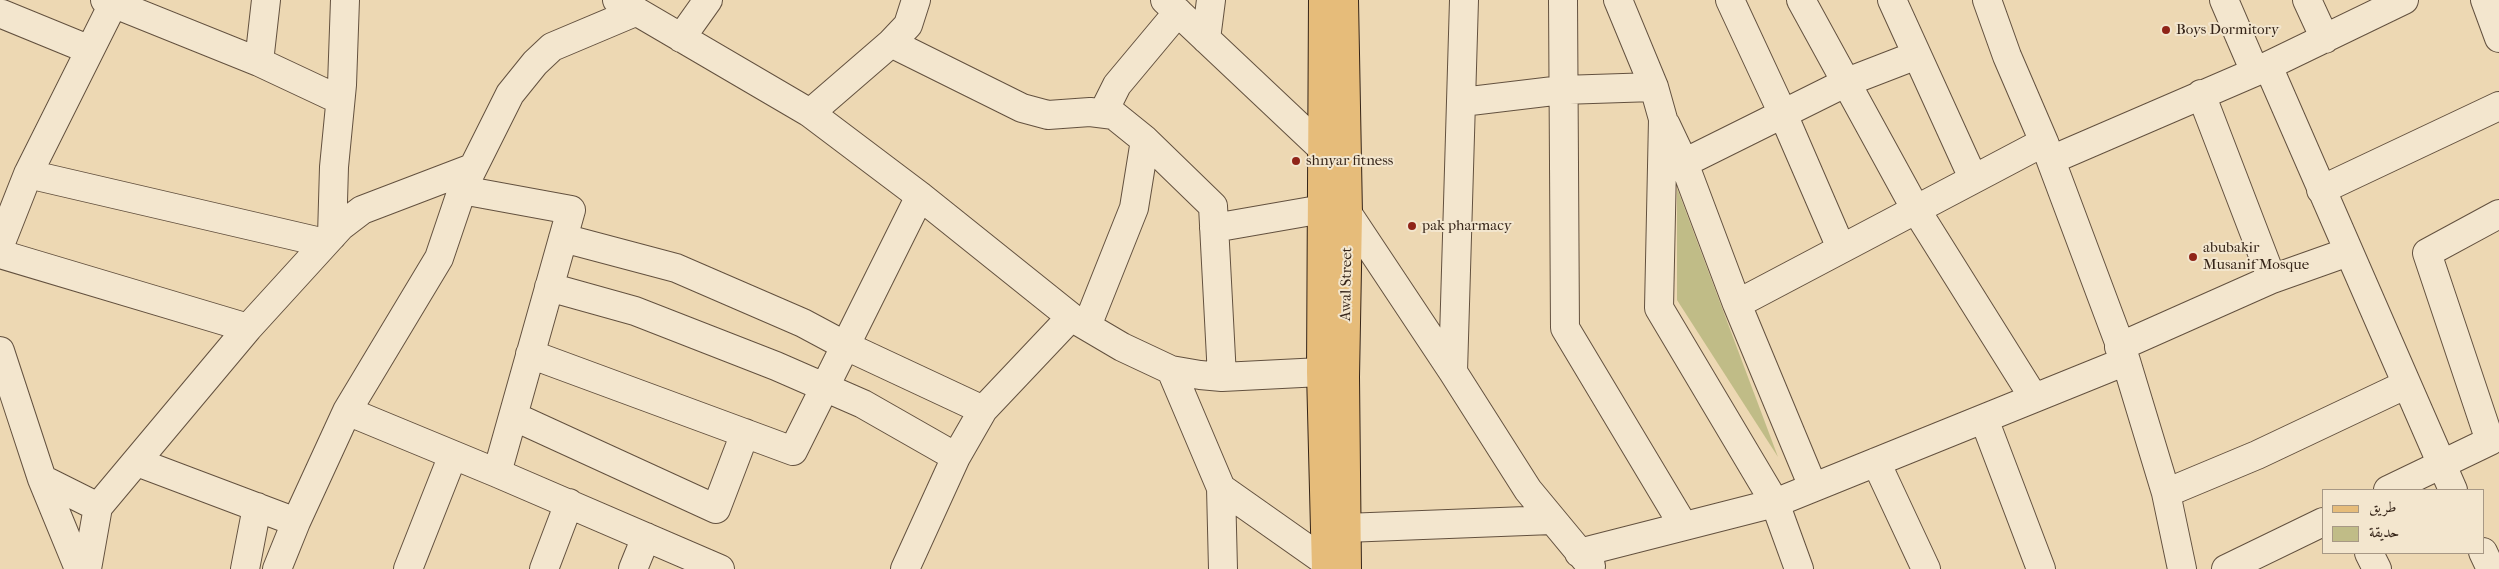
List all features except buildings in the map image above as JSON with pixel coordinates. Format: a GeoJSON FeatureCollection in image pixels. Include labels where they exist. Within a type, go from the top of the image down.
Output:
{"type":"FeatureCollection","features":[{"type":"Feature","properties":{"kind":"main road","name":"Awal Street"},"geometry":{"type":"LineString","coordinates":[[1323,0],[1324,150],[1336,212],[1345,528],[1340,566]]}},
{"type":"Feature","properties":{"kind":"main road","name":"Awal Street"},"geometry":{"type":"LineString","coordinates":[[1340,566],[1321,372],[1336,212],[1346,166],[1344,0]]}},
{"type":"Feature","properties":{"kind":"street"},"geometry":{"type":"LineString","coordinates":[[259,62],[266,0]]}},
{"type":"Feature","properties":{"kind":"street"},"geometry":{"type":"LineString","coordinates":[[328,240],[340,100],[345,0]]}},
{"type":"Feature","properties":{"kind":"street"},"geometry":{"type":"LineString","coordinates":[[681,38],[708,0]]}},
{"type":"Feature","properties":{"kind":"street"},"geometry":{"type":"LineString","coordinates":[[810,113],[891,43],[908,25],[916,0]]}},
{"type":"Feature","properties":{"kind":"street"},"geometry":{"type":"LineString","coordinates":[[1206,39],[1211,0]]}},
{"type":"Feature","properties":{"kind":"street"},"geometry":{"type":"LineString","coordinates":[[1453,372],[1464,0]]}},
{"type":"Feature","properties":{"kind":"street"},"geometry":{"type":"LineString","coordinates":[[1563,0],[1562,90],[1565,328],[1683,525]]}},
{"type":"Feature","properties":{"kind":"street"},"geometry":{"type":"LineString","coordinates":[[1618,0],[1654,87],[1663,119],[1684,163],[1737,304],[1813,487]]}},
{"type":"Feature","properties":{"kind":"street"},"geometry":{"type":"LineString","coordinates":[[1730,0],[1783,114],[1841,248]]}},
{"type":"Feature","properties":{"kind":"street"},"geometry":{"type":"LineString","coordinates":[[1800,0],[1916,208],[2034,398]]}},
{"type":"Feature","properties":{"kind":"street"},"geometry":{"type":"LineString","coordinates":[[1892,0],[1973,178]]}},
{"type":"Feature","properties":{"kind":"street"},"geometry":{"type":"LineString","coordinates":[[1987,0],[2007,56],[2047,151],[2123,354],[2166,493],[2182,569]]}},
{"type":"Feature","properties":{"kind":"street"},"geometry":{"type":"LineString","coordinates":[[2224,0],[2261,69],[2321,190],[2440,465],[2452,489]]}},
{"type":"Feature","properties":{"kind":"street"},"geometry":{"type":"LineString","coordinates":[[2307,0],[2325,39]]}},
{"type":"Feature","properties":{"kind":"street"},"geometry":{"type":"LineString","coordinates":[[1737,304],[1973,178],[2201,94],[2261,69],[2404,0]]}},
{"type":"Feature","properties":{"kind":"street"},"geometry":{"type":"LineString","coordinates":[[2485,0],[2499,38]]}},
{"type":"Feature","properties":{"kind":"street"},"geometry":{"type":"LineString","coordinates":[[0,245],[28,174],[90,50],[112,1],[259,62],[340,100]]}},
{"type":"Feature","properties":{"kind":"street"},"geometry":{"type":"LineString","coordinates":[[277,569],[296,522],[347,411],[439,258],[467,179],[510,94],[535,63],[552,46],[626,6],[810,113],[920,196],[1079,322],[1122,348],[1171,370],[1222,378],[1321,372]]}},
{"type":"Feature","properties":{"kind":"street"},"geometry":{"type":"LineString","coordinates":[[1103,113],[1118,85],[1172,6],[1324,150],[1346,166]]}},
{"type":"Feature","properties":{"kind":"street"},"geometry":{"type":"LineString","coordinates":[[2,14],[90,50]]}},
{"type":"Feature","properties":{"kind":"street"},"geometry":{"type":"LineString","coordinates":[[891,43],[1022,108],[1048,115],[1103,113],[1123,120],[1213,206],[1222,378]]}},
{"type":"Feature","properties":{"kind":"street"},"geometry":{"type":"LineString","coordinates":[[1684,163],[1847,82],[1917,55]]}},
{"type":"Feature","properties":{"kind":"street"},"geometry":{"type":"LineString","coordinates":[[1462,102],[1562,90],[1654,87]]}},
{"type":"Feature","properties":{"kind":"street"},"geometry":{"type":"LineString","coordinates":[[2201,94],[2272,279]]}},
{"type":"Feature","properties":{"kind":"street"},"geometry":{"type":"LineString","coordinates":[[2321,190],[2499,106]]}},
{"type":"Feature","properties":{"kind":"street"},"geometry":{"type":"LineString","coordinates":[[1663,119],[1659,308],[1775,503],[1799,569]]}},
{"type":"Feature","properties":{"kind":"street"},"geometry":{"type":"LineString","coordinates":[[905,569],[956,457],[983,410],[1079,322],[1134,208],[1145,140]]}},
{"type":"Feature","properties":{"kind":"street"},"geometry":{"type":"LineString","coordinates":[[28,174],[328,240]]}},
{"type":"Feature","properties":{"kind":"street"},"geometry":{"type":"LineString","coordinates":[[87,569],[98,507],[248,328],[328,240],[362,210],[467,179],[571,210],[497,472]]}},
{"type":"Feature","properties":{"kind":"street"},"geometry":{"type":"LineString","coordinates":[[530,354],[794,451],[920,196]]}},
{"type":"Feature","properties":{"kind":"street"},"geometry":{"type":"LineString","coordinates":[[1214,228],[1336,212],[1453,372],[1528,490],[1586,561],[1683,525],[1775,503],[1984,419],[2034,398],[2272,279],[2348,252]]}},
{"type":"Feature","properties":{"kind":"street"},"geometry":{"type":"LineString","coordinates":[[2390,489],[2490,441],[2427,253],[2499,214]]}},
{"type":"Feature","properties":{"kind":"street"},"geometry":{"type":"LineString","coordinates":[[562,238],[676,268],[803,323],[846,346],[983,410]]}},
{"type":"Feature","properties":{"kind":"street"},"geometry":{"type":"LineString","coordinates":[[0,254],[248,328]]}},
{"type":"Feature","properties":{"kind":"street"},"geometry":{"type":"LineString","coordinates":[[549,287],[636,311],[776,366],[863,404],[956,457]]}},
{"type":"Feature","properties":{"kind":"street"},"geometry":{"type":"LineString","coordinates":[[0,351],[42,479],[79,569]]}},
{"type":"Feature","properties":{"kind":"street"},"geometry":{"type":"LineString","coordinates":[[1171,370],[1222,488],[1223,569]]}},
{"type":"Feature","properties":{"kind":"street"},"geometry":{"type":"LineString","coordinates":[[2166,493],[2257,454],[2405,385]]}},
{"type":"Feature","properties":{"kind":"street"},"geometry":{"type":"LineString","coordinates":[[347,411],[497,472],[720,569]]}},
{"type":"Feature","properties":{"kind":"street"},"geometry":{"type":"LineString","coordinates":[[513,416],[716,509],[745,433]]}},
{"type":"Feature","properties":{"kind":"street"},"geometry":{"type":"LineString","coordinates":[[1984,419],[2041,569]]}},
{"type":"Feature","properties":{"kind":"street"},"geometry":{"type":"LineString","coordinates":[[408,569],[453,455]]}},
{"type":"Feature","properties":{"kind":"street"},"geometry":{"type":"LineString","coordinates":[[137,462],[296,522]]}},
{"type":"Feature","properties":{"kind":"street"},"geometry":{"type":"LineString","coordinates":[[1876,462],[1926,569]]}},
{"type":"Feature","properties":{"kind":"street"},"geometry":{"type":"LineString","coordinates":[[42,479],[98,507]]}},
{"type":"Feature","properties":{"kind":"street"},"geometry":{"type":"LineString","coordinates":[[1222,488],[1340,566]]}},
{"type":"Feature","properties":{"kind":"street"},"geometry":{"type":"LineString","coordinates":[[544,569],[568,503]]}},
{"type":"Feature","properties":{"kind":"street"},"geometry":{"type":"LineString","coordinates":[[252,567],[257,506]]}},
{"type":"Feature","properties":{"kind":"street"},"geometry":{"type":"LineString","coordinates":[[1345,528],[1552,520]]}},
{"type":"Feature","properties":{"kind":"street"},"geometry":{"type":"LineString","coordinates":[[2226,569],[2260,562],[2322,523]]}},
{"type":"Feature","properties":{"kind":"street"},"geometry":{"type":"LineString","coordinates":[[633,569],[646,536]]}},
{"type":"Feature","properties":{"kind":"street"},"geometry":{"type":"LineString","coordinates":[[2370,554],[2377,569]]}},
{"type":"Feature","properties":{"kind":"street"},"geometry":{"type":"LineString","coordinates":[[2484,554],[2491,569]]}},
{"type":"Feature","properties":{"kind":"green space"},"geometry":{"type":"Polygon","coordinates":[[[1677,188],[1778,457],[1677,300],[1677,188]]]}},
{"type":"Feature","properties":{"kind":"place","name":"Boys Dormitory"},"geometry":{"type":"Point","coordinates":[2166,30]}},
{"type":"Feature","properties":{"kind":"place","name":"shnyar fitness"},"geometry":{"type":"Point","coordinates":[1296,161]}},
{"type":"Feature","properties":{"kind":"place","name":"pak pharmacy"},"geometry":{"type":"Point","coordinates":[1412,226]}},
{"type":"Feature","properties":{"kind":"place","name":"abubakir Musanif Mosque"},"geometry":{"type":"Point","coordinates":[2193,257]}}]}
